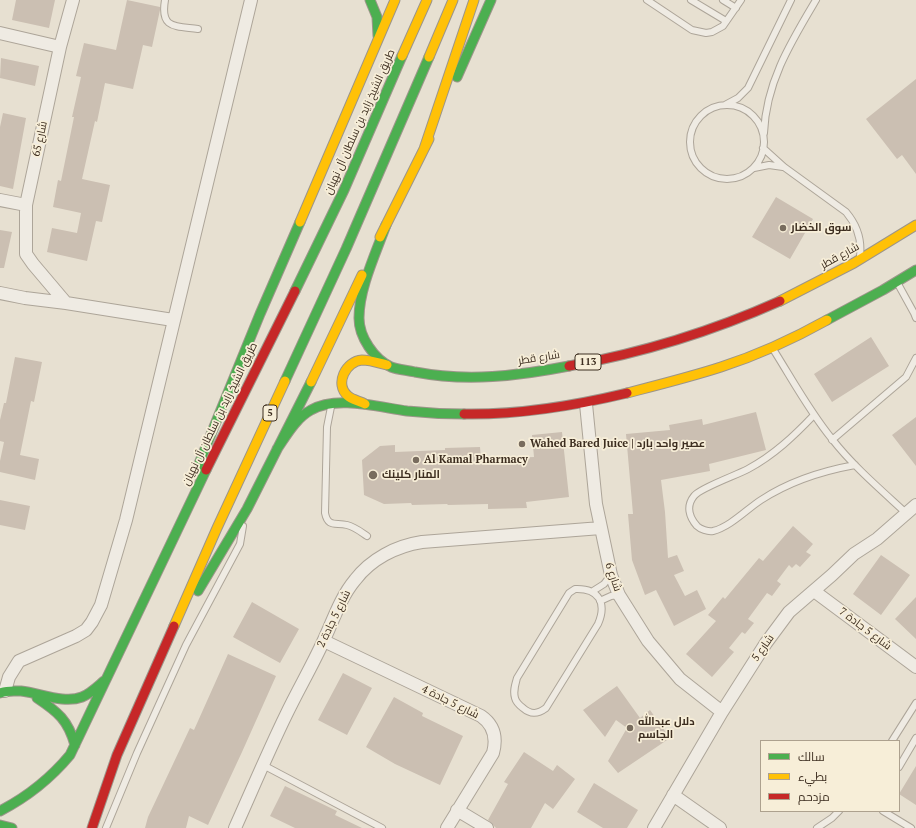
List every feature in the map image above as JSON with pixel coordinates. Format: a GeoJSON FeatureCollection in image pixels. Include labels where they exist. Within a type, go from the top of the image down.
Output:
{"type":"FeatureCollection","features":[{"type":"Feature","properties":{"kind":"main road"},"geometry":{"type":"LineString","coordinates":[[370,0],[374,6],[377,18],[378,38]]}},
{"type":"Feature","properties":{"kind":"main road"},"geometry":{"type":"LineString","coordinates":[[178,526],[199,463],[260,314],[395,0]]}},
{"type":"Feature","properties":{"kind":"main road","name":"طريق الشيخ زايد بن سلطان آل نهيان"},"geometry":{"type":"LineString","coordinates":[[0,811],[40,785],[64,763],[70,755],[178,526],[344,190],[427,0]]}},
{"type":"Feature","properties":{"kind":"main road","name":"5"},"geometry":{"type":"LineString","coordinates":[[92,828],[117,755],[217,528],[346,249],[453,0]]}},
{"type":"Feature","properties":{"kind":"main road"},"geometry":{"type":"LineString","coordinates":[[424,148],[474,0]]}},
{"type":"Feature","properties":{"kind":"main road"},"geometry":{"type":"LineString","coordinates":[[164,648],[247,509],[277,450],[330,344],[424,148],[491,0]]}},
{"type":"Feature","properties":{"kind":"main road","name":"شارع قطر"},"geometry":{"type":"LineString","coordinates":[[386,225],[361,296],[358,314],[359,328],[373,353],[389,366],[426,375],[457,377],[503,376],[544,371],[638,352],[744,317],[798,293],[916,225]]}},
{"type":"Feature","properties":{"kind":"main road"},"geometry":{"type":"LineString","coordinates":[[277,450],[302,416],[318,405],[331,403],[368,405],[408,411],[458,414],[505,413],[545,410],[586,404],[659,385],[720,367],[772,348],[897,283],[916,270]]}},
{"type":"Feature","properties":{"kind":"main road"},"geometry":{"type":"LineString","coordinates":[[368,405],[349,397],[344,392],[341,386],[341,379],[344,372],[349,366],[357,361],[367,361],[389,366]]}},
{"type":"Feature","properties":{"kind":"main road"},"geometry":{"type":"LineString","coordinates":[[2,692],[27,691],[54,698],[73,700],[92,692],[105,679]]}},
{"type":"Feature","properties":{"kind":"main road"},"geometry":{"type":"LineString","coordinates":[[27,691],[59,713],[71,732],[74,745]]}},
{"type":"Feature","properties":{"kind":"main road"},"geometry":{"type":"LineString","coordinates":[[0,825],[12,828]]}},
{"type":"Feature","properties":{"kind":"street","name":"شارع 65"},"geometry":{"type":"LineString","coordinates":[[66,303],[26,254],[26,205],[60,46],[73,0]]}},
{"type":"Feature","properties":{"kind":"street"},"geometry":{"type":"LineString","coordinates":[[2,692],[19,662],[86,630],[101,605],[126,520],[251,0]]}},
{"type":"Feature","properties":{"kind":"street"},"geometry":{"type":"LineString","coordinates":[[0,33],[60,46]]}},
{"type":"Feature","properties":{"kind":"street"},"geometry":{"type":"LineString","coordinates":[[0,200],[26,205]]}},
{"type":"Feature","properties":{"kind":"street"},"geometry":{"type":"LineString","coordinates":[[0,293],[174,320]]}},
{"type":"Feature","properties":{"kind":"street","name":"شارع 6"},"geometry":{"type":"LineString","coordinates":[[586,404],[596,504],[600,528],[611,575],[619,595],[648,641],[680,679],[722,712]]}},
{"type":"Feature","properties":{"kind":"street","name":"شارع 5"},"geometry":{"type":"LineString","coordinates":[[654,828],[722,712],[766,643],[790,612],[854,554],[877,539],[916,505]]}},
{"type":"Feature","properties":{"kind":"street","name":"شارع 5 جادة 2"},"geometry":{"type":"LineString","coordinates":[[235,828],[286,714],[324,642],[345,594],[355,580],[373,562],[395,549],[408,544],[600,528]]}},
{"type":"Feature","properties":{"kind":"street","name":"شارع 5 جادة 7"},"geometry":{"type":"LineString","coordinates":[[814,591],[916,667]]}},
{"type":"Feature","properties":{"kind":"street","name":"شارع 5 جادة 4"},"geometry":{"type":"LineString","coordinates":[[324,642],[481,716],[490,724],[493,729],[495,741],[493,753],[447,828]]}},
{"type":"Feature","properties":{"kind":"street"},"geometry":{"type":"LineString","coordinates":[[673,795],[720,828]]}},
{"type":"Feature","properties":{"kind":"street"},"geometry":{"type":"LineString","coordinates":[[457,810],[486,828]]}},
{"type":"Feature","properties":{"kind":"lane"},"geometry":{"type":"LineString","coordinates":[[165,0],[163,13],[170,24],[198,29]]}},
{"type":"Feature","properties":{"kind":"lane"},"geometry":{"type":"LineString","coordinates":[[647,0],[692,30],[706,33],[718,30],[723,26],[741,0]]}},
{"type":"Feature","properties":{"kind":"lane"},"geometry":{"type":"LineString","coordinates":[[691,0],[726,21]]}},
{"type":"Feature","properties":{"kind":"lane"},"geometry":{"type":"LineString","coordinates":[[723,0],[736,8]]}},
{"type":"Feature","properties":{"kind":"lane"},"geometry":{"type":"LineString","coordinates":[[784,168],[769,164],[754,168],[742,176],[735,178],[728,179],[714,177],[702,170],[694,158],[690,144],[692,130],[700,117],[711,109],[725,105],[738,98],[748,88],[791,0]]}},
{"type":"Feature","properties":{"kind":"lane"},"geometry":{"type":"LineString","coordinates":[[754,168],[760,159],[764,148],[764,119],[774,80],[786,52],[816,0]]}},
{"type":"Feature","properties":{"kind":"lane"},"geometry":{"type":"LineString","coordinates":[[725,105],[739,107],[751,114],[760,125],[764,138]]}},
{"type":"Feature","properties":{"kind":"lane"},"geometry":{"type":"LineString","coordinates":[[764,148],[784,168],[846,212],[858,231],[860,240],[859,259]]}},
{"type":"Feature","properties":{"kind":"lane"},"geometry":{"type":"LineString","coordinates":[[897,283],[916,318]]}},
{"type":"Feature","properties":{"kind":"lane"},"geometry":{"type":"LineString","coordinates":[[772,348],[814,415],[832,440],[855,466],[906,513]]}},
{"type":"Feature","properties":{"kind":"lane"},"geometry":{"type":"LineString","coordinates":[[832,440],[906,377],[916,358]]}},
{"type":"Feature","properties":{"kind":"lane"},"geometry":{"type":"LineString","coordinates":[[331,403],[327,436],[326,519],[330,523],[348,525],[367,536]]}},
{"type":"Feature","properties":{"kind":"lane"},"geometry":{"type":"LineString","coordinates":[[814,415],[800,430],[767,457],[749,468],[705,488],[694,495],[689,507],[691,519],[700,529],[712,532],[724,527],[756,503],[779,490],[816,474],[855,466]]}},
{"type":"Feature","properties":{"kind":"lane"},"geometry":{"type":"LineString","coordinates":[[106,828],[137,753],[186,644],[240,544],[247,509]]}},
{"type":"Feature","properties":{"kind":"lane"},"geometry":{"type":"LineString","coordinates":[[593,591],[604,584],[611,575]]}},
{"type":"Feature","properties":{"kind":"lane"},"geometry":{"type":"LineString","coordinates":[[575,589],[593,591],[600,601],[602,611],[598,624],[546,708],[541,712],[527,712],[518,704],[515,698],[514,688],[517,678],[569,593],[575,589]]}},
{"type":"Feature","properties":{"kind":"lane"},"geometry":{"type":"LineString","coordinates":[[600,601],[611,596],[619,595]]}},
{"type":"Feature","properties":{"kind":"lane"},"geometry":{"type":"LineString","coordinates":[[893,740],[916,703]]}},
{"type":"Feature","properties":{"kind":"lane"},"geometry":{"type":"LineString","coordinates":[[900,765],[916,738]]}},
{"type":"Feature","properties":{"kind":"lane"},"geometry":{"type":"LineString","coordinates":[[263,765],[382,828]]}},
{"type":"Feature","properties":{"kind":"lane"},"geometry":{"type":"LineString","coordinates":[[817,828],[838,812]]}},
{"type":"Feature","properties":{"kind":"lane"},"geometry":{"type":"LineString","coordinates":[[885,812],[911,828]]}},
{"type":"Feature","properties":{"kind":"building"},"geometry":{"type":"Polygon","coordinates":[[[16,0],[55,0],[49,28],[12,20],[16,0]]]}},
{"type":"Feature","properties":{"kind":"building"},"geometry":{"type":"Polygon","coordinates":[[[127,0],[160,7],[160,10],[152,47],[143,45],[133,89],[105,83],[97,122],[95,121],[82,179],[110,185],[102,222],[96,221],[87,261],[47,252],[52,228],[77,233],[81,213],[53,207],[58,180],[61,181],[74,117],[72,117],[81,77],[76,76],[84,43],[116,50],[127,0]]]}},
{"type":"Feature","properties":{"kind":"building"},"geometry":{"type":"Polygon","coordinates":[[[1,58],[39,66],[35,86],[0,78],[1,58]]]}},
{"type":"Feature","properties":{"kind":"building"},"geometry":{"type":"Polygon","coordinates":[[[916,79],[916,174],[902,155],[897,159],[866,119],[916,79]]]}},
{"type":"Feature","properties":{"kind":"building"},"geometry":{"type":"Polygon","coordinates":[[[3,113],[26,118],[13,189],[0,186],[0,127],[3,113]]]}},
{"type":"Feature","properties":{"kind":"building","name":"سوق الخضار"},"geometry":{"type":"Polygon","coordinates":[[[776,197],[813,219],[790,259],[752,237],[776,197]]]}},
{"type":"Feature","properties":{"kind":"building"},"geometry":{"type":"Polygon","coordinates":[[[0,230],[12,232],[4,268],[0,268],[0,230]]]}},
{"type":"Feature","properties":{"kind":"building"},"geometry":{"type":"Polygon","coordinates":[[[871,337],[889,366],[832,402],[814,374],[871,337]]]}},
{"type":"Feature","properties":{"kind":"building"},"geometry":{"type":"Polygon","coordinates":[[[15,357],[42,362],[34,402],[31,401],[20,455],[39,459],[35,480],[0,472],[0,461],[4,442],[0,441],[0,420],[4,403],[6,403],[15,357]]]}},
{"type":"Feature","properties":{"kind":"building"},"geometry":{"type":"Polygon","coordinates":[[[756,412],[766,450],[709,464],[710,471],[661,480],[668,558],[677,555],[684,571],[674,575],[685,596],[697,590],[706,609],[674,626],[656,590],[645,595],[632,560],[628,514],[633,514],[626,434],[670,430],[669,425],[702,419],[703,425],[756,412]]]}},
{"type":"Feature","properties":{"kind":"building"},"geometry":{"type":"Polygon","coordinates":[[[916,417],[916,466],[892,435],[916,417]]]}},
{"type":"Feature","properties":{"kind":"building"},"geometry":{"type":"Polygon","coordinates":[[[562,432],[569,497],[526,502],[527,508],[488,509],[488,504],[384,504],[364,495],[362,460],[380,446],[395,445],[395,452],[480,447],[481,459],[534,457],[532,435],[562,432]]]}},
{"type":"Feature","properties":{"kind":"building"},"geometry":{"type":"Polygon","coordinates":[[[0,500],[30,506],[25,530],[0,525],[0,500]]]}},
{"type":"Feature","properties":{"kind":"building"},"geometry":{"type":"Polygon","coordinates":[[[793,526],[813,544],[806,552],[811,555],[800,567],[796,564],[792,568],[789,565],[777,581],[781,584],[772,596],[767,593],[748,619],[754,623],[745,634],[742,632],[729,648],[734,652],[712,677],[686,654],[716,621],[708,615],[723,597],[725,599],[759,558],[763,561],[793,526]]]}},
{"type":"Feature","properties":{"kind":"building"},"geometry":{"type":"Polygon","coordinates":[[[881,555],[910,575],[881,615],[853,594],[881,555]]]}},
{"type":"Feature","properties":{"kind":"building"},"geometry":{"type":"Polygon","coordinates":[[[916,597],[916,639],[895,619],[916,597]]]}},
{"type":"Feature","properties":{"kind":"building"},"geometry":{"type":"Polygon","coordinates":[[[252,602],[299,629],[280,663],[233,637],[252,602]]]}},
{"type":"Feature","properties":{"kind":"building"},"geometry":{"type":"Polygon","coordinates":[[[228,654],[276,676],[208,825],[189,816],[186,828],[145,828],[148,817],[190,728],[194,730],[228,654]]]}},
{"type":"Feature","properties":{"kind":"building"},"geometry":{"type":"Polygon","coordinates":[[[343,673],[372,688],[347,735],[318,720],[343,673]]]}},
{"type":"Feature","properties":{"kind":"building","name":"دلال عبدالله الجاسم"},"geometry":{"type":"Polygon","coordinates":[[[617,686],[640,718],[650,710],[670,738],[618,773],[608,761],[627,728],[616,720],[605,737],[583,710],[617,686]]]}},
{"type":"Feature","properties":{"kind":"building"},"geometry":{"type":"Polygon","coordinates":[[[394,697],[423,713],[422,716],[463,736],[440,785],[395,764],[366,747],[394,697]]]}},
{"type":"Feature","properties":{"kind":"building"},"geometry":{"type":"Polygon","coordinates":[[[524,752],[553,771],[557,765],[575,779],[553,809],[545,803],[531,828],[496,828],[488,820],[508,784],[504,782],[524,752]]]}},
{"type":"Feature","properties":{"kind":"building"},"geometry":{"type":"Polygon","coordinates":[[[916,766],[916,805],[900,795],[916,766]]]}},
{"type":"Feature","properties":{"kind":"building"},"geometry":{"type":"Polygon","coordinates":[[[594,783],[638,810],[627,828],[603,828],[577,812],[594,783]]]}},
{"type":"Feature","properties":{"kind":"building"},"geometry":{"type":"Polygon","coordinates":[[[285,786],[337,811],[335,815],[362,828],[295,828],[270,816],[285,786]]]}},
{"type":"Feature","properties":{"kind":"traffic: fast"},"geometry":{"type":"LineString","coordinates":[[370,0],[377,17],[378,36]]}},
{"type":"Feature","properties":{"kind":"traffic: fast"},"geometry":{"type":"LineString","coordinates":[[457,77],[491,0]]}},
{"type":"Feature","properties":{"kind":"traffic: fast"},"geometry":{"type":"LineString","coordinates":[[295,291],[344,190],[402,56]]}},
{"type":"Feature","properties":{"kind":"traffic: fast"},"geometry":{"type":"LineString","coordinates":[[285,381],[346,249],[429,57]]}},
{"type":"Feature","properties":{"kind":"traffic: fast"},"geometry":{"type":"LineString","coordinates":[[196,471],[260,314],[300,222]]}},
{"type":"Feature","properties":{"kind":"traffic: fast"},"geometry":{"type":"LineString","coordinates":[[386,225],[365,283],[359,318],[365,340],[373,353],[379,359],[394,368],[454,377],[512,375],[569,366]]}},
{"type":"Feature","properties":{"kind":"traffic: fast"},"geometry":{"type":"LineString","coordinates":[[827,320],[883,290],[916,270]]}},
{"type":"Feature","properties":{"kind":"traffic: fast"},"geometry":{"type":"LineString","coordinates":[[198,591],[247,509],[311,382]]}},
{"type":"Feature","properties":{"kind":"traffic: fast"},"geometry":{"type":"LineString","coordinates":[[277,449],[292,428],[306,413],[332,403],[358,403],[407,411],[464,414]]}},
{"type":"Feature","properties":{"kind":"traffic: fast"},"geometry":{"type":"LineString","coordinates":[[0,811],[20,800],[38,787],[70,755],[206,470]]}},
{"type":"Feature","properties":{"kind":"traffic: fast"},"geometry":{"type":"LineString","coordinates":[[0,693],[8,691],[21,691],[60,699],[75,699],[88,694],[104,681]]}},
{"type":"Feature","properties":{"kind":"traffic: fast"},"geometry":{"type":"LineString","coordinates":[[37,698],[61,717],[69,729],[75,745]]}},
{"type":"Feature","properties":{"kind":"traffic: fast"},"geometry":{"type":"LineString","coordinates":[[0,825],[12,828]]}},
{"type":"Feature","properties":{"kind":"traffic: slow"},"geometry":{"type":"LineString","coordinates":[[300,222],[395,0]]}},
{"type":"Feature","properties":{"kind":"traffic: slow"},"geometry":{"type":"LineString","coordinates":[[402,56],[427,0]]}},
{"type":"Feature","properties":{"kind":"traffic: slow"},"geometry":{"type":"LineString","coordinates":[[429,57],[453,0]]}},
{"type":"Feature","properties":{"kind":"traffic: slow"},"geometry":{"type":"LineString","coordinates":[[424,149],[474,0]]}},
{"type":"Feature","properties":{"kind":"traffic: slow"},"geometry":{"type":"LineString","coordinates":[[380,237],[429,139]]}},
{"type":"Feature","properties":{"kind":"traffic: slow"},"geometry":{"type":"LineString","coordinates":[[780,301],[854,263],[916,225]]}},
{"type":"Feature","properties":{"kind":"traffic: slow"},"geometry":{"type":"LineString","coordinates":[[311,382],[362,275]]}},
{"type":"Feature","properties":{"kind":"traffic: slow"},"geometry":{"type":"LineString","coordinates":[[627,393],[686,378],[735,362],[775,346],[827,320]]}},
{"type":"Feature","properties":{"kind":"traffic: slow"},"geometry":{"type":"LineString","coordinates":[[365,404],[348,396],[344,391],[342,385],[344,374],[351,364],[356,361],[371,361],[387,365]]}},
{"type":"Feature","properties":{"kind":"traffic: slow"},"geometry":{"type":"LineString","coordinates":[[174,626],[217,528],[285,381]]}},
{"type":"Feature","properties":{"kind":"traffic: jam"},"geometry":{"type":"LineString","coordinates":[[206,470],[295,291]]}},
{"type":"Feature","properties":{"kind":"traffic: jam"},"geometry":{"type":"LineString","coordinates":[[569,366],[623,355],[677,340],[729,322],[780,301]]}},
{"type":"Feature","properties":{"kind":"traffic: jam"},"geometry":{"type":"LineString","coordinates":[[464,414],[506,413],[546,409],[627,393]]}},
{"type":"Feature","properties":{"kind":"traffic: jam"},"geometry":{"type":"LineString","coordinates":[[92,828],[117,755],[174,626]]}},
{"type":"Feature","properties":{"kind":"place","name":"سوق الخضار"},"geometry":{"type":"Point","coordinates":[783,228]}},
{"type":"Feature","properties":{"kind":"place","name":"Wahed Bared Juice | عصير واحد بارد"},"geometry":{"type":"Point","coordinates":[522,444]}},
{"type":"Feature","properties":{"kind":"place","name":"Al Kamal Pharmacy"},"geometry":{"type":"Point","coordinates":[416,460]}},
{"type":"Feature","properties":{"kind":"place","name":"المنار كلينك"},"geometry":{"type":"Point","coordinates":[373,475]}},
{"type":"Feature","properties":{"kind":"place","name":"دلال عبدالله الجاسم"},"geometry":{"type":"Point","coordinates":[630,728]}}]}
